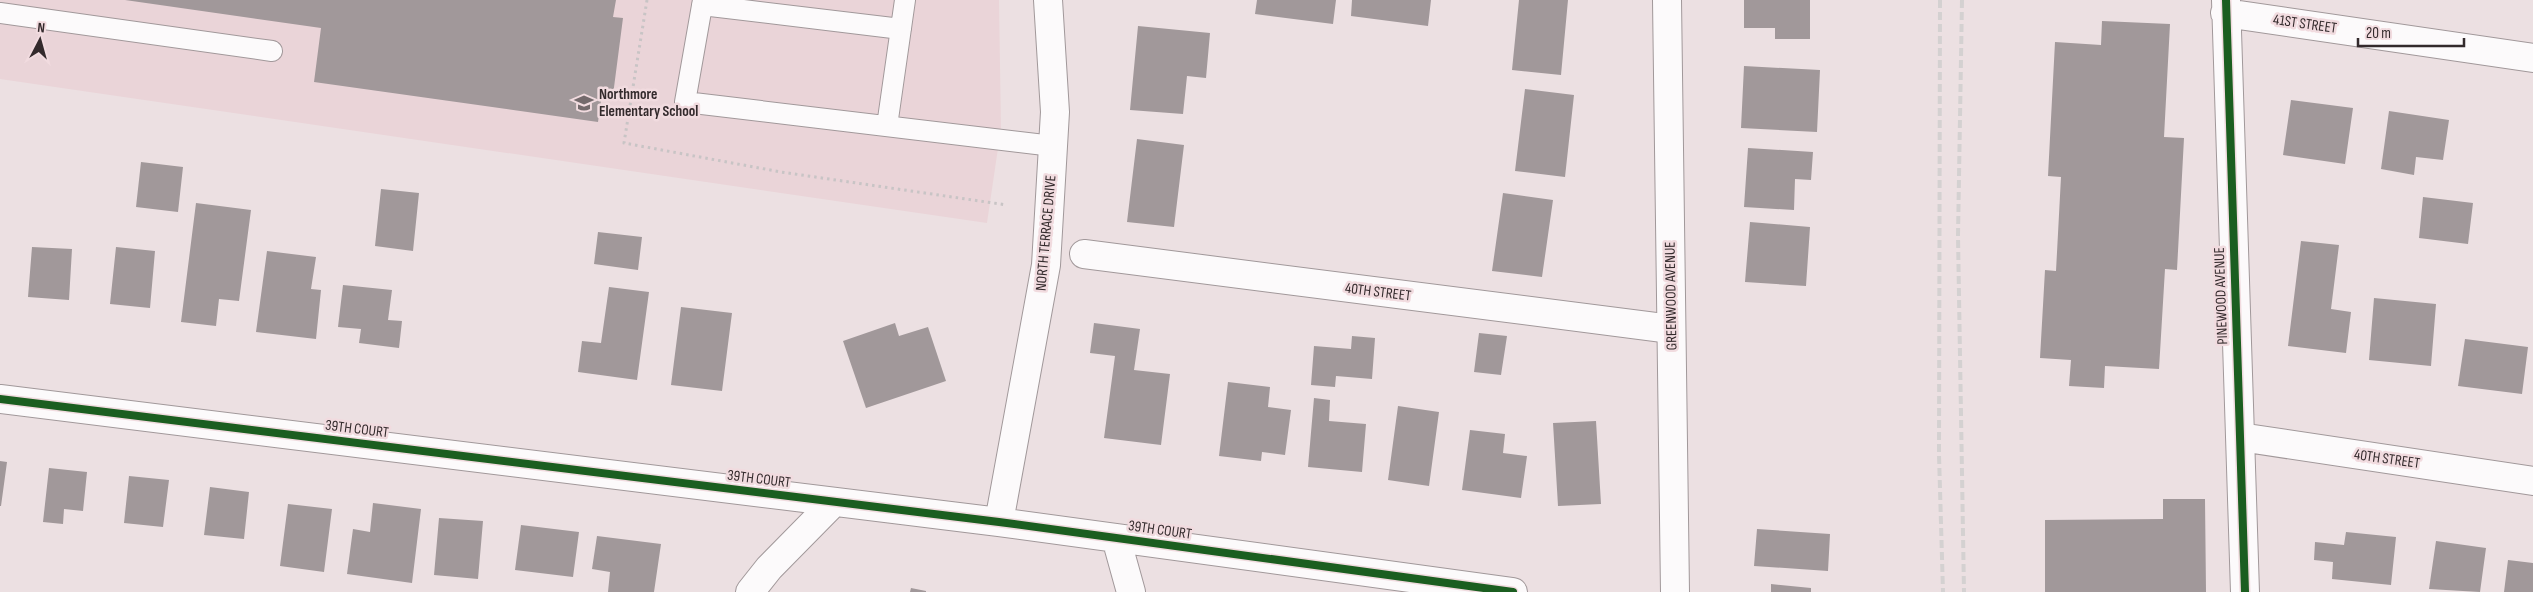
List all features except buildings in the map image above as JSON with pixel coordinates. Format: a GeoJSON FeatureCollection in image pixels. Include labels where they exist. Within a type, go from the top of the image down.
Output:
{"type":"FeatureCollection","features":[{"type":"Feature","properties":{"kind":"street","name":"NORTH TERRACE DRIVE"},"geometry":{"type":"LineString","coordinates":[[999,522],[1046,265],[1055,112],[1048,0]]}},
{"type":"Feature","properties":{"kind":"street","name":"GREENWOOD AVENUE"},"geometry":{"type":"LineString","coordinates":[[1667,0],[1675,592]]}},
{"type":"Feature","properties":{"kind":"street","name":"41ST STREET"},"geometry":{"type":"LineString","coordinates":[[2225,6],[2533,58]]}},
{"type":"Feature","properties":{"kind":"street","name":"PINEWOOD AVENUE"},"geometry":{"type":"LineString","coordinates":[[2225,6],[2245,592]]}},
{"type":"Feature","properties":{"kind":"street","name":"40TH STREET"},"geometry":{"type":"LineString","coordinates":[[1084,254],[1671,329]]}},
{"type":"Feature","properties":{"kind":"street","name":"39TH COURT"},"geometry":{"type":"LineString","coordinates":[[0,398],[999,522],[1513,592]]}},
{"type":"Feature","properties":{"kind":"street","name":"40TH STREET"},"geometry":{"type":"LineString","coordinates":[[2240,437],[2533,481]]}},
{"type":"Feature","properties":{"kind":"street"},"geometry":{"type":"LineString","coordinates":[[750,592],[769,568],[834,502]]}},
{"type":"Feature","properties":{"kind":"street"},"geometry":{"type":"LineString","coordinates":[[1116,538],[1131,592]]}},
{"type":"Feature","properties":{"kind":"lane"},"geometry":{"type":"LineString","coordinates":[[887,126],[905,0]]}},
{"type":"Feature","properties":{"kind":"lane"},"geometry":{"type":"LineString","coordinates":[[901,29],[702,3],[685,102],[1053,146]]}},
{"type":"Feature","properties":{"kind":"lane"},"geometry":{"type":"LineString","coordinates":[[0,13],[272,51]]}},
{"type":"Feature","properties":{"kind":"path"},"geometry":{"type":"LineString","coordinates":[[648,0],[624,143],[781,172],[1007,205]]}},
{"type":"Feature","properties":{"kind":"shaded area","name":"Northmore Elementary School"},"geometry":{"type":"Polygon","coordinates":[[[0,0],[999,0],[1001,128],[987,223],[0,79],[0,0]]]}},
{"type":"Feature","properties":{"kind":"railway"},"geometry":{"type":"LineString","coordinates":[[1940,0],[1939,455],[1943,592]]}},
{"type":"Feature","properties":{"kind":"railway"},"geometry":{"type":"LineString","coordinates":[[1962,0],[1958,236],[1964,592]]}},
{"type":"Feature","properties":{"kind":"cycle path"},"geometry":{"type":"LineString","coordinates":[[2226,0],[2245,592]]}},
{"type":"Feature","properties":{"kind":"cycle path"},"geometry":{"type":"LineString","coordinates":[[0,399],[999,522],[1513,592]]}},
{"type":"Feature","properties":{"kind":"place","name":"Northmore Elementary School"},"geometry":{"type":"Point","coordinates":[584,103]}}]}
